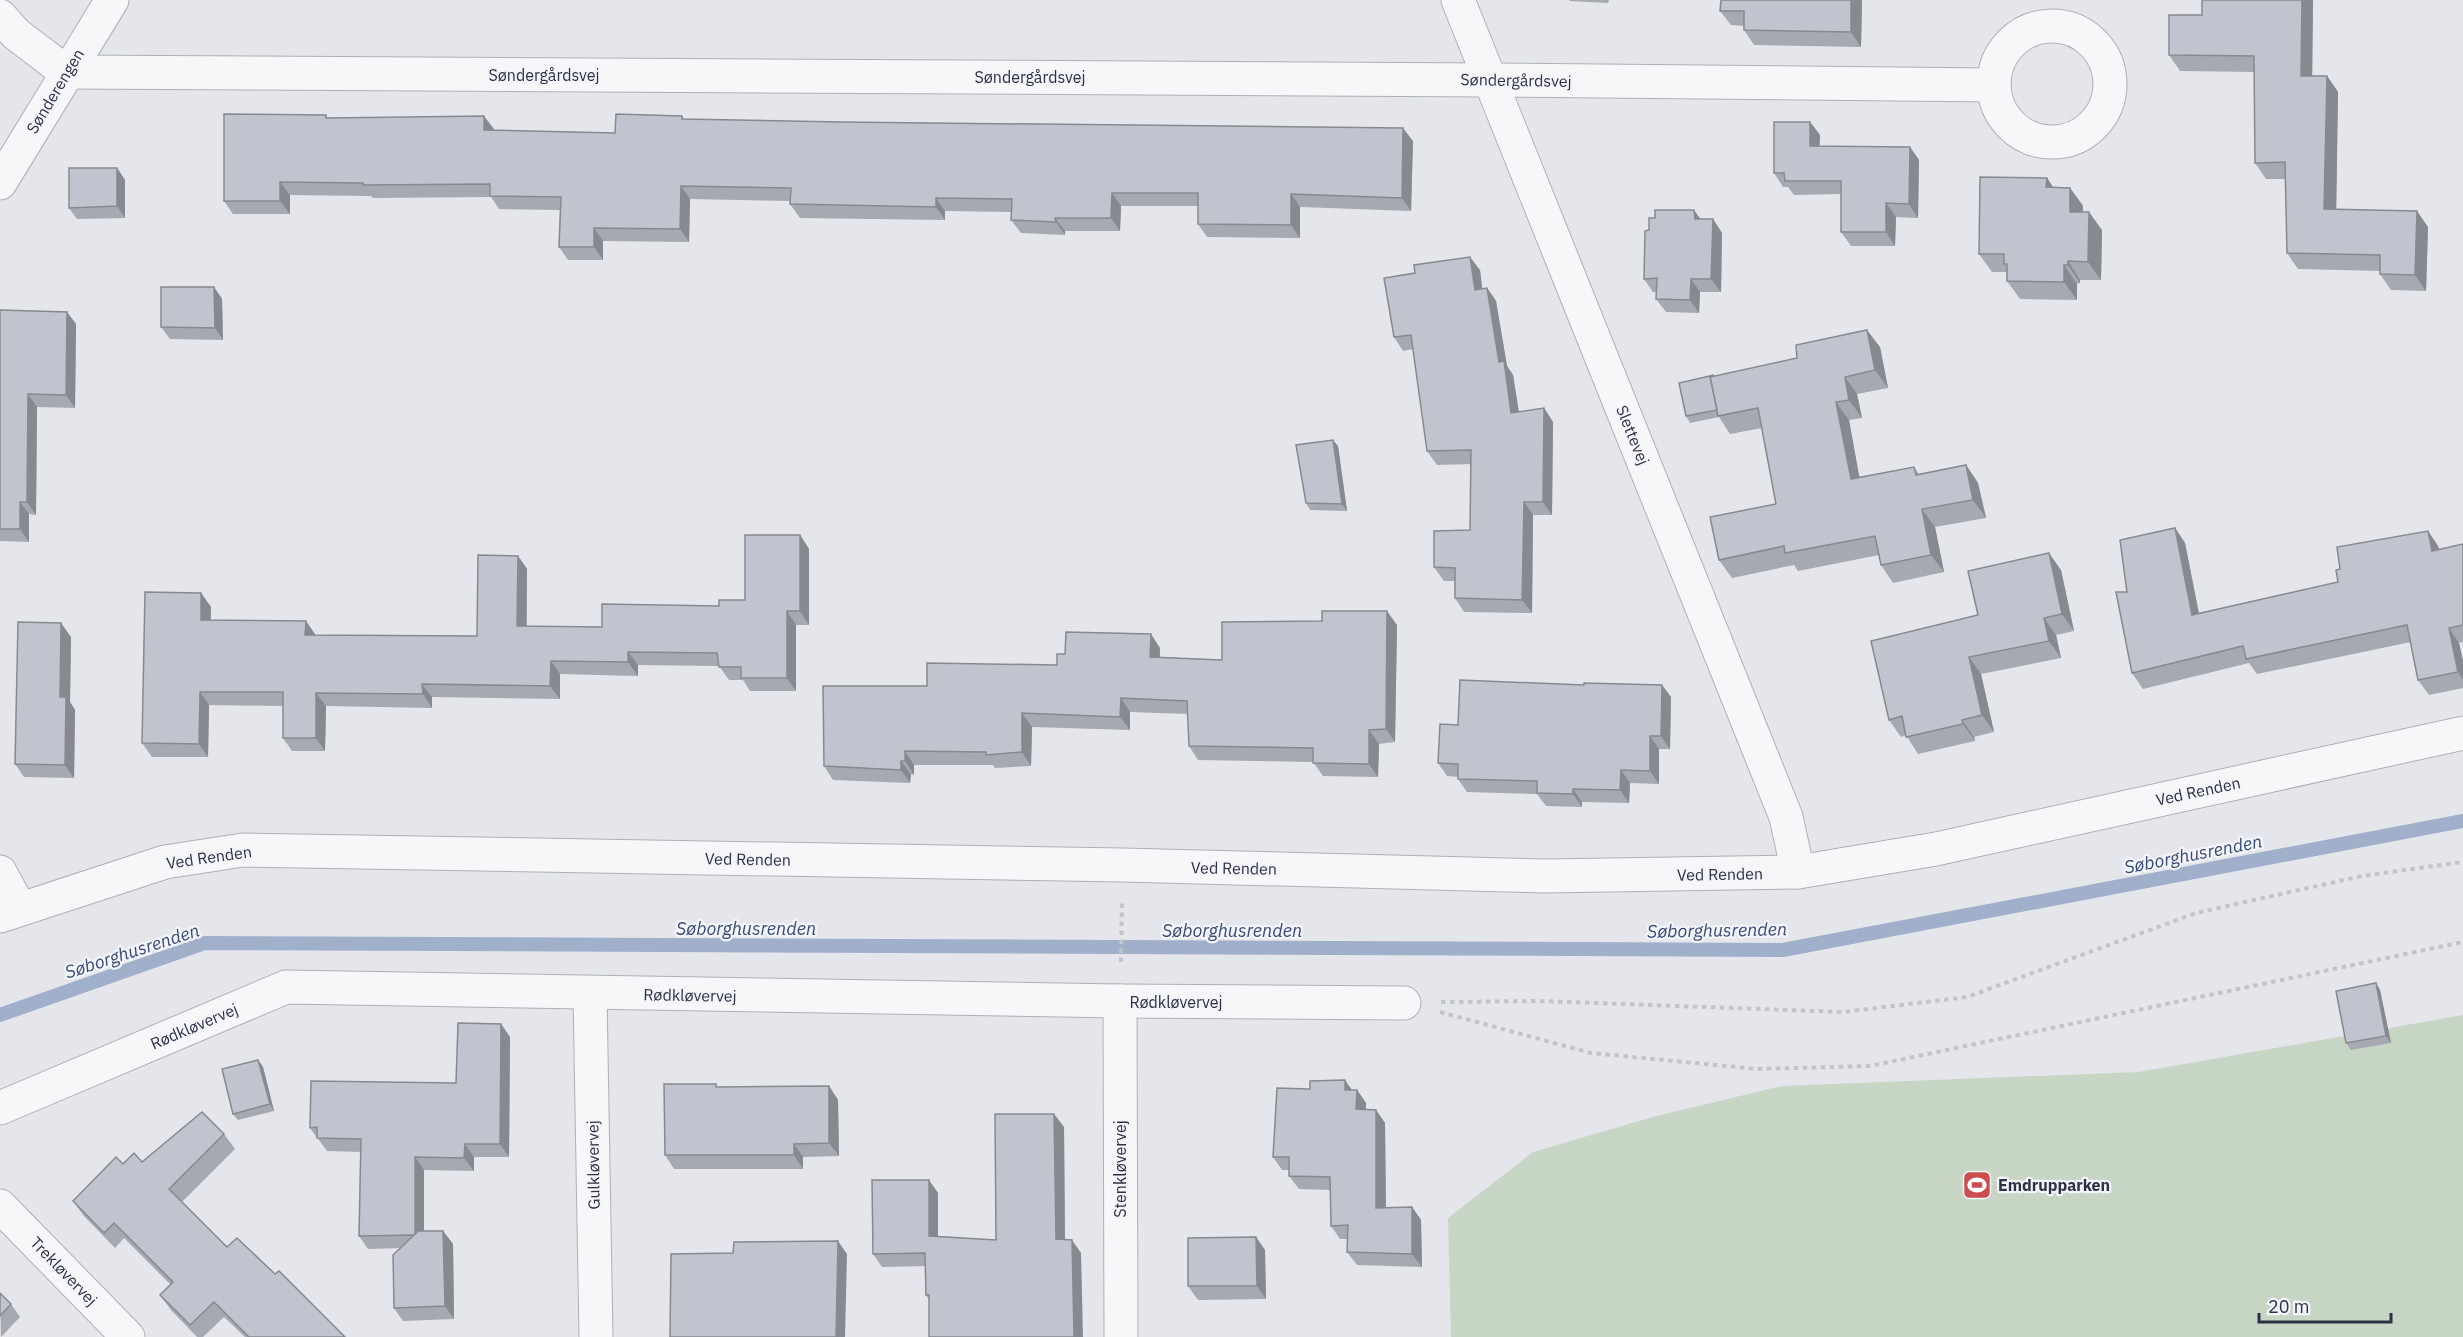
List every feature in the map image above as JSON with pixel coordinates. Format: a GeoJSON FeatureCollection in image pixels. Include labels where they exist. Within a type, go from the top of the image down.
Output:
{"type":"FeatureCollection","features":[{"type":"Feature","properties":{"kind":"street","name":"Sønderengen"},"geometry":{"type":"LineString","coordinates":[[0,183],[112,0]]}},
{"type":"Feature","properties":{"kind":"street","name":"Slettevej"},"geometry":{"type":"LineString","coordinates":[[1458,0],[1786,817],[1798,872]]}},
{"type":"Feature","properties":{"kind":"street"},"geometry":{"type":"LineString","coordinates":[[0,16],[16,34],[66,72]]}},
{"type":"Feature","properties":{"kind":"street","name":"Søndergårdsvej"},"geometry":{"type":"LineString","coordinates":[[66,72],[1994,85]]}},
{"type":"Feature","properties":{"kind":"street","name":"Ved Renden"},"geometry":{"type":"LineString","coordinates":[[10,913],[165,862],[243,850],[1123,865],[1546,876],[1798,872],[1936,849],[2463,733]]}},
{"type":"Feature","properties":{"kind":"street"},"geometry":{"type":"LineString","coordinates":[[0,872],[10,913]]}},
{"type":"Feature","properties":{"kind":"street","name":"Rødkløvervej"},"geometry":{"type":"LineString","coordinates":[[0,1108],[286,987],[1120,1002],[1404,1003]]}},
{"type":"Feature","properties":{"kind":"street","name":"Gulkløvervej"},"geometry":{"type":"LineString","coordinates":[[590,994],[596,1337]]}},
{"type":"Feature","properties":{"kind":"street","name":"Stenkløvervej"},"geometry":{"type":"LineString","coordinates":[[1120,1002],[1121,1337]]}},
{"type":"Feature","properties":{"kind":"street","name":"Trekløvervej"},"geometry":{"type":"LineString","coordinates":[[0,1206],[128,1337]]}},
{"type":"Feature","properties":{"kind":"path"},"geometry":{"type":"LineString","coordinates":[[1404,1003],[1540,1001],[1843,1012],[1967,997],[2196,913],[2362,876],[2463,862]]}},
{"type":"Feature","properties":{"kind":"path"},"geometry":{"type":"LineString","coordinates":[[1120,1002],[1123,865]]}},
{"type":"Feature","properties":{"kind":"path"},"geometry":{"type":"LineString","coordinates":[[1404,1003],[1591,1053],[1757,1069],[1870,1066],[2463,942]]}},
{"type":"Feature","properties":{"kind":"green space","name":"Emdrupparken"},"geometry":{"type":"Polygon","coordinates":[[[2463,1015],[2463,1337],[1451,1337],[1448,1218],[1533,1152],[1656,1116],[1782,1086],[2139,1072],[2463,1015]]]}},
{"type":"Feature","properties":{"kind":"building"},"geometry":{"type":"Polygon","coordinates":[[[1721,0],[1851,0],[1851,32],[1744,30],[1744,11],[1720,11],[1721,0]]]}},
{"type":"Feature","properties":{"kind":"building"},"geometry":{"type":"Polygon","coordinates":[[[2202,0],[2302,0],[2301,76],[2327,76],[2324,209],[2417,211],[2415,275],[2380,274],[2380,255],[2287,253],[2285,162],[2255,163],[2254,56],[2169,55],[2169,15],[2202,15],[2202,0]]]}},
{"type":"Feature","properties":{"kind":"building"},"geometry":{"type":"Polygon","coordinates":[[[224,114],[326,115],[326,118],[484,116],[484,130],[615,133],[616,114],[682,116],[682,119],[841,122],[1403,128],[1402,198],[1291,194],[1291,225],[1198,224],[1198,193],[1112,193],[1111,218],[1055,218],[1056,222],[1011,220],[1012,199],[936,198],[936,207],[790,204],[791,188],[681,186],[680,229],[594,228],[594,247],[559,247],[561,197],[490,196],[490,184],[363,185],[363,183],[280,182],[280,201],[224,201],[224,114]]]}},
{"type":"Feature","properties":{"kind":"building"},"geometry":{"type":"Polygon","coordinates":[[[1774,122],[1810,122],[1810,146],[1910,147],[1909,204],[1886,203],[1886,232],[1841,232],[1841,181],[1785,181],[1784,173],[1774,173],[1774,122]]]}},
{"type":"Feature","properties":{"kind":"building"},"geometry":{"type":"Polygon","coordinates":[[[69,168],[117,168],[117,206],[69,208],[69,168]]]}},
{"type":"Feature","properties":{"kind":"building"},"geometry":{"type":"Polygon","coordinates":[[[1980,177],[2047,178],[2046,187],[2070,188],[2070,212],[2089,212],[2088,262],[2068,261],[2068,265],[2064,265],[2064,282],[2007,281],[2007,264],[2004,264],[2004,254],[1979,254],[1980,177]]]}},
{"type":"Feature","properties":{"kind":"building"},"geometry":{"type":"Polygon","coordinates":[[[1655,210],[1694,210],[1695,219],[1713,219],[1711,279],[1691,279],[1690,300],[1656,299],[1657,278],[1644,279],[1645,231],[1649,230],[1649,218],[1655,218],[1655,210]]]}},
{"type":"Feature","properties":{"kind":"building"},"geometry":{"type":"Polygon","coordinates":[[[1470,257],[1475,290],[1487,288],[1499,362],[1504,361],[1511,413],[1544,408],[1543,502],[1524,502],[1522,600],[1455,598],[1455,568],[1434,567],[1434,531],[1470,530],[1471,450],[1427,451],[1411,335],[1394,337],[1384,278],[1415,273],[1414,265],[1470,257]]]}},
{"type":"Feature","properties":{"kind":"building"},"geometry":{"type":"Polygon","coordinates":[[[161,287],[214,287],[215,328],[161,327],[161,287]]]}},
{"type":"Feature","properties":{"kind":"building"},"geometry":{"type":"Polygon","coordinates":[[[0,310],[67,312],[66,395],[28,394],[27,502],[20,502],[20,529],[0,529],[0,310]]]}},
{"type":"Feature","properties":{"kind":"building"},"geometry":{"type":"Polygon","coordinates":[[[1867,330],[1875,370],[1845,377],[1849,400],[1836,402],[1851,479],[1914,467],[1916,475],[1966,465],[1973,500],[1922,509],[1931,555],[1881,565],[1875,536],[1785,553],[1784,546],[1719,560],[1710,517],[1776,504],[1758,408],[1718,416],[1710,377],[1797,358],[1796,345],[1867,330]]]}},
{"type":"Feature","properties":{"kind":"building"},"geometry":{"type":"Polygon","coordinates":[[[1714,375],[1710,377],[1717,410],[1686,416],[1679,383],[1714,375]]]}},
{"type":"Feature","properties":{"kind":"building"},"geometry":{"type":"Polygon","coordinates":[[[1333,440],[1342,504],[1306,503],[1296,445],[1333,440]]]}},
{"type":"Feature","properties":{"kind":"building"},"geometry":{"type":"Polygon","coordinates":[[[2175,528],[2192,615],[2338,582],[2336,570],[2340,569],[2337,547],[2428,531],[2432,551],[2463,544],[2463,625],[2449,628],[2458,672],[2418,680],[2407,625],[2246,659],[2243,646],[2132,673],[2116,592],[2127,592],[2120,540],[2175,528]]]}},
{"type":"Feature","properties":{"kind":"building"},"geometry":{"type":"Polygon","coordinates":[[[745,535],[800,535],[800,611],[787,611],[787,678],[741,678],[741,667],[719,667],[717,653],[628,652],[628,662],[551,661],[550,686],[422,684],[423,694],[316,693],[316,738],[283,738],[283,692],[200,692],[199,744],[142,743],[145,592],[201,593],[201,620],[306,621],[305,635],[477,636],[478,555],[518,556],[517,626],[602,627],[602,604],[719,606],[719,600],[745,600],[745,535]]]}},
{"type":"Feature","properties":{"kind":"building"},"geometry":{"type":"Polygon","coordinates":[[[2049,553],[2062,614],[2044,618],[2049,641],[1969,657],[1982,715],[1962,720],[1963,724],[1906,737],[1902,716],[1889,720],[1871,641],[1978,615],[1968,571],[2049,553]]]}},
{"type":"Feature","properties":{"kind":"building"},"geometry":{"type":"Polygon","coordinates":[[[1322,611],[1387,611],[1386,729],[1369,730],[1369,764],[1313,763],[1313,748],[1189,746],[1187,701],[1121,698],[1120,717],[1022,713],[1022,752],[986,755],[986,752],[905,751],[905,761],[901,761],[901,770],[824,766],[823,686],[927,686],[927,663],[1057,665],[1057,654],[1065,654],[1066,632],[1151,634],[1150,657],[1222,660],[1222,622],[1322,621],[1322,611]]]}},
{"type":"Feature","properties":{"kind":"building"},"geometry":{"type":"Polygon","coordinates":[[[18,622],[61,623],[60,697],[66,697],[65,765],[15,764],[18,622]]]}},
{"type":"Feature","properties":{"kind":"building"},"geometry":{"type":"Polygon","coordinates":[[[1460,680],[1584,685],[1584,683],[1662,685],[1661,736],[1650,736],[1650,771],[1621,770],[1620,790],[1573,789],[1573,794],[1537,793],[1537,781],[1458,779],[1458,764],[1438,763],[1440,724],[1458,725],[1460,680]]]}},
{"type":"Feature","properties":{"kind":"building"},"geometry":{"type":"Polygon","coordinates":[[[2376,983],[2386,1036],[2346,1043],[2336,991],[2376,983]]]}},
{"type":"Feature","properties":{"kind":"building"},"geometry":{"type":"Polygon","coordinates":[[[458,1023],[501,1024],[500,1144],[465,1144],[464,1158],[415,1157],[415,1234],[418,1231],[443,1231],[445,1306],[394,1308],[393,1255],[414,1235],[359,1236],[361,1139],[317,1138],[317,1127],[310,1128],[311,1081],[456,1083],[458,1023]]]}},
{"type":"Feature","properties":{"kind":"building"},"geometry":{"type":"Polygon","coordinates":[[[258,1060],[270,1104],[233,1114],[222,1069],[258,1060]]]}},
{"type":"Feature","properties":{"kind":"building"},"geometry":{"type":"Polygon","coordinates":[[[1345,1080],[1345,1090],[1357,1090],[1356,1109],[1376,1110],[1376,1208],[1412,1207],[1412,1254],[1347,1252],[1348,1225],[1331,1226],[1330,1177],[1289,1176],[1289,1157],[1273,1157],[1277,1088],[1310,1089],[1310,1081],[1345,1080]]]}},
{"type":"Feature","properties":{"kind":"building"},"geometry":{"type":"Polygon","coordinates":[[[664,1084],[716,1084],[716,1087],[829,1086],[829,1143],[794,1144],[794,1155],[665,1155],[664,1084]]]}},
{"type":"Feature","properties":{"kind":"building"},"geometry":{"type":"Polygon","coordinates":[[[202,1112],[224,1134],[169,1189],[227,1247],[237,1238],[275,1274],[279,1271],[345,1337],[249,1337],[214,1302],[190,1325],[160,1295],[173,1282],[114,1223],[104,1233],[73,1201],[116,1157],[123,1164],[134,1153],[142,1162],[202,1112]]]}},
{"type":"Feature","properties":{"kind":"building"},"geometry":{"type":"Polygon","coordinates":[[[995,1114],[1054,1114],[1056,1239],[1072,1240],[1074,1337],[929,1337],[929,1295],[926,1295],[925,1253],[873,1254],[872,1180],[929,1180],[929,1236],[996,1240],[995,1114]]]}},
{"type":"Feature","properties":{"kind":"building"},"geometry":{"type":"Polygon","coordinates":[[[1256,1237],[1257,1286],[1188,1286],[1188,1238],[1256,1237]]]}},
{"type":"Feature","properties":{"kind":"building"},"geometry":{"type":"Polygon","coordinates":[[[838,1241],[836,1337],[670,1337],[671,1254],[733,1253],[734,1242],[838,1241]]]}},
{"type":"Feature","properties":{"kind":"building"},"geometry":{"type":"Polygon","coordinates":[[[0,1293],[11,1304],[0,1316],[0,1293]]]}},
{"type":"Feature","properties":{"kind":"waterway","name":"Søborghusrenden"},"geometry":{"type":"LineString","coordinates":[[0,1015],[205,943],[1783,950],[2463,821]]}},
{"type":"Feature","properties":{"kind":"place","name":"Emdrupparken"},"geometry":{"type":"Point","coordinates":[1977,1185]}}]}
